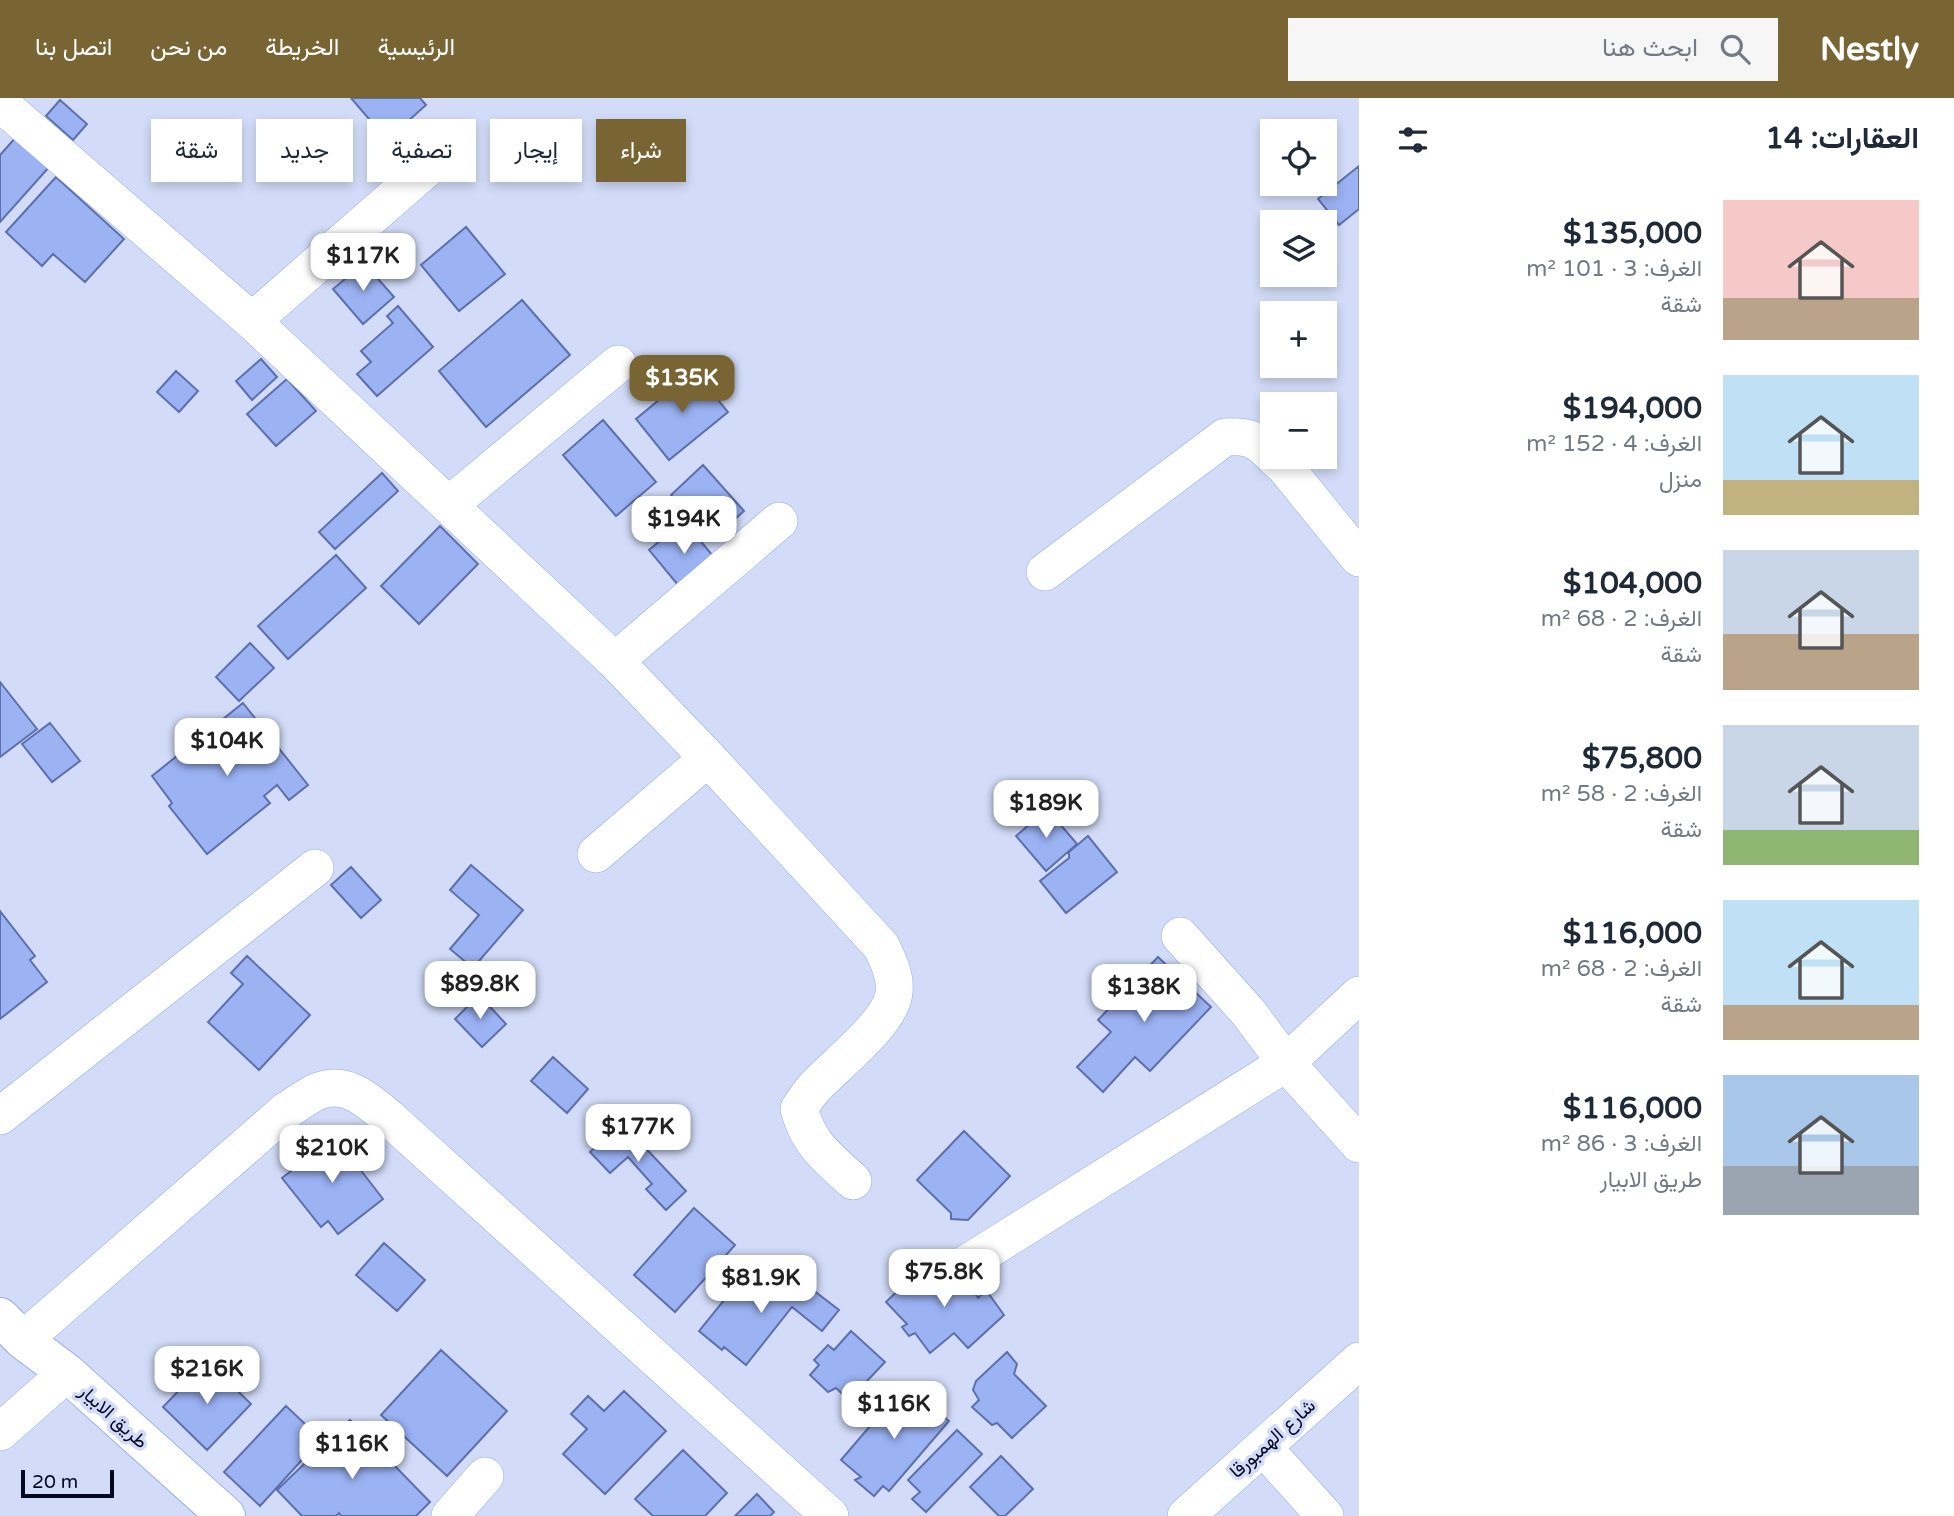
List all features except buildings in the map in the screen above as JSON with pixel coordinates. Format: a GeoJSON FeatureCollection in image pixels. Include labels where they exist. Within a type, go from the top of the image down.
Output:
{"type":"FeatureCollection","features":[{"type":"Feature","properties":{"kind":"main road","name":"طريق الابيار"},"geometry":{"type":"LineString","coordinates":[[11,1328],[66,1373],[226,1516]]}},
{"type":"Feature","properties":{"kind":"street"},"geometry":{"type":"LineString","coordinates":[[5,98],[0,103],[252,321],[615,661],[881,946],[892,969],[895,994],[887,1013],[868,1036],[813,1088],[799,1109],[809,1137],[853,1181]]}},
{"type":"Feature","properties":{"kind":"street"},"geometry":{"type":"LineString","coordinates":[[252,321],[411,182]]}},
{"type":"Feature","properties":{"kind":"street"},"geometry":{"type":"LineString","coordinates":[[449,505],[618,364]]}},
{"type":"Feature","properties":{"kind":"street"},"geometry":{"type":"LineString","coordinates":[[1045,572],[1225,438],[1245,436],[1260,444]]}},
{"type":"Feature","properties":{"kind":"street"},"geometry":{"type":"LineString","coordinates":[[1286,469],[1359,558]]}},
{"type":"Feature","properties":{"kind":"street"},"geometry":{"type":"LineString","coordinates":[[615,661],[779,521]]}},
{"type":"Feature","properties":{"kind":"street"},"geometry":{"type":"LineString","coordinates":[[596,854],[708,758]]}},
{"type":"Feature","properties":{"kind":"street"},"geometry":{"type":"LineString","coordinates":[[0,1116],[315,868]]}},
{"type":"Feature","properties":{"kind":"street"},"geometry":{"type":"LineString","coordinates":[[1180,936],[1248,1012],[1286,1063],[1359,1144]]}},
{"type":"Feature","properties":{"kind":"street"},"geometry":{"type":"LineString","coordinates":[[966,1264],[1286,1063],[1359,995]]}},
{"type":"Feature","properties":{"kind":"street"},"geometry":{"type":"LineString","coordinates":[[11,1328],[287,1110],[317,1092],[337,1087],[363,1096],[389,1118],[830,1516]]}},
{"type":"Feature","properties":{"kind":"street","name":"شارع الهمبورقا"},"geometry":{"type":"LineString","coordinates":[[1186,1516],[1359,1361]]}},
{"type":"Feature","properties":{"kind":"street"},"geometry":{"type":"LineString","coordinates":[[0,1432],[66,1373]]}},
{"type":"Feature","properties":{"kind":"street"},"geometry":{"type":"LineString","coordinates":[[1263,1447],[1325,1516]]}},
{"type":"Feature","properties":{"kind":"street"},"geometry":{"type":"LineString","coordinates":[[450,1516],[485,1475]]}}]}
